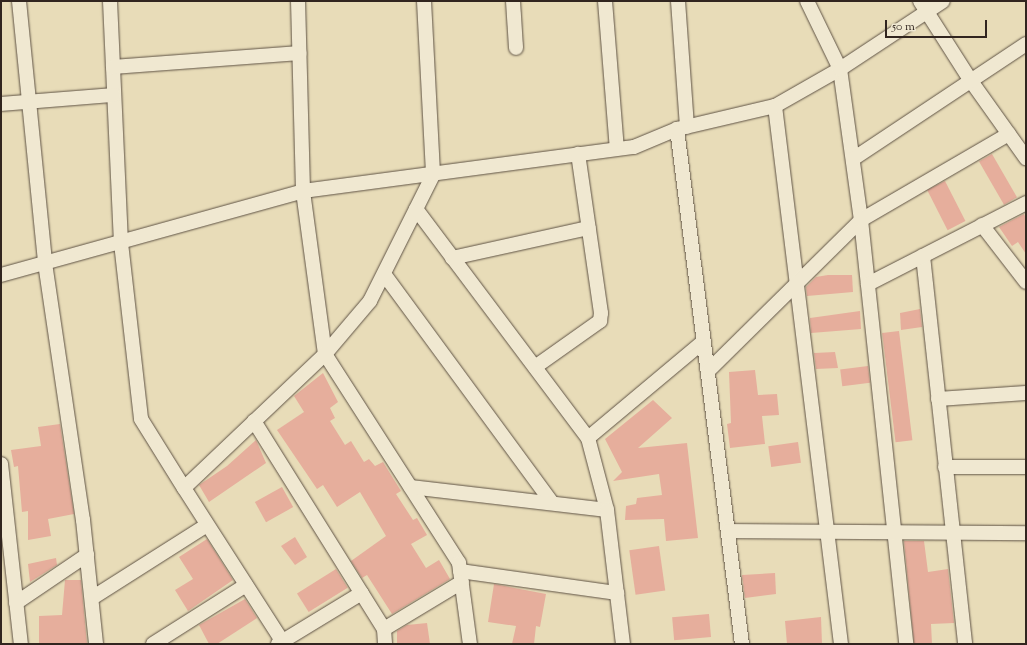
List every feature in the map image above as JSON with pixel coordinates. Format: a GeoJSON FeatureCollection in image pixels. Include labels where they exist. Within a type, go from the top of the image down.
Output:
{"type":"FeatureCollection","features":[{"type":"Feature","properties":{"kind":"street"},"geometry":{"type":"LineString","coordinates":[[19,1],[45,263],[87,555],[96,644]]}},
{"type":"Feature","properties":{"kind":"street"},"geometry":{"type":"LineString","coordinates":[[110,1],[121,243],[141,419],[281,643],[362,593]]}},
{"type":"Feature","properties":{"kind":"street"},"geometry":{"type":"LineString","coordinates":[[298,1],[303,191],[325,354],[459,563],[470,644]]}},
{"type":"Feature","properties":{"kind":"street"},"geometry":{"type":"LineString","coordinates":[[184,488],[325,354],[370,301],[416,210],[433,175],[424,1]]}},
{"type":"Feature","properties":{"kind":"street"},"geometry":{"type":"LineString","coordinates":[[514,1],[516,48]]}},
{"type":"Feature","properties":{"kind":"street"},"geometry":{"type":"LineString","coordinates":[[605,1],[617,149]]}},
{"type":"Feature","properties":{"kind":"street"},"geometry":{"type":"LineString","coordinates":[[678,1],[682,128],[704,341],[742,644]]}},
{"type":"Feature","properties":{"kind":"street"},"geometry":{"type":"LineString","coordinates":[[807,1],[840,69],[861,220],[906,644]]}},
{"type":"Feature","properties":{"kind":"street"},"geometry":{"type":"LineString","coordinates":[[1,275],[121,243],[303,191],[433,175],[634,147],[682,128],[775,106],[840,69],[923,6],[943,1]]}},
{"type":"Feature","properties":{"kind":"street"},"geometry":{"type":"LineString","coordinates":[[923,6],[971,81],[1026,158]]}},
{"type":"Feature","properties":{"kind":"street"},"geometry":{"type":"LineString","coordinates":[[853,159],[1026,44]]}},
{"type":"Feature","properties":{"kind":"street"},"geometry":{"type":"LineString","coordinates":[[113,67],[299,53]]}},
{"type":"Feature","properties":{"kind":"street"},"geometry":{"type":"LineString","coordinates":[[1,104],[29,103],[114,95]]}},
{"type":"Feature","properties":{"kind":"street"},"geometry":{"type":"LineString","coordinates":[[775,106],[841,644]]}},
{"type":"Feature","properties":{"kind":"street"},"geometry":{"type":"LineString","coordinates":[[708,371],[796,282],[861,220],[1009,134]]}},
{"type":"Feature","properties":{"kind":"street"},"geometry":{"type":"LineString","coordinates":[[535,367],[600,321],[601,312],[578,154]]}},
{"type":"Feature","properties":{"kind":"street"},"geometry":{"type":"LineString","coordinates":[[868,284],[1026,203]]}},
{"type":"Feature","properties":{"kind":"street"},"geometry":{"type":"LineString","coordinates":[[416,210],[588,438],[607,510],[623,644]]}},
{"type":"Feature","properties":{"kind":"street"},"geometry":{"type":"LineString","coordinates":[[982,225],[1026,282]]}},
{"type":"Feature","properties":{"kind":"street"},"geometry":{"type":"LineString","coordinates":[[452,258],[589,228]]}},
{"type":"Feature","properties":{"kind":"street"},"geometry":{"type":"LineString","coordinates":[[923,256],[965,644]]}},
{"type":"Feature","properties":{"kind":"street"},"geometry":{"type":"LineString","coordinates":[[384,274],[552,503]]}},
{"type":"Feature","properties":{"kind":"street"},"geometry":{"type":"LineString","coordinates":[[588,438],[704,341]]}},
{"type":"Feature","properties":{"kind":"street"},"geometry":{"type":"LineString","coordinates":[[938,400],[1026,394]]}},
{"type":"Feature","properties":{"kind":"street"},"geometry":{"type":"LineString","coordinates":[[254,421],[384,629],[385,644]]}},
{"type":"Feature","properties":{"kind":"street"},"geometry":{"type":"LineString","coordinates":[[1,464],[21,644]]}},
{"type":"Feature","properties":{"kind":"street"},"geometry":{"type":"LineString","coordinates":[[946,467],[1026,467]]}},
{"type":"Feature","properties":{"kind":"street"},"geometry":{"type":"LineString","coordinates":[[411,487],[607,510]]}},
{"type":"Feature","properties":{"kind":"street"},"geometry":{"type":"LineString","coordinates":[[92,598],[207,525]]}},
{"type":"Feature","properties":{"kind":"street"},"geometry":{"type":"LineString","coordinates":[[728,531],[894,531],[953,534],[1026,533]]}},
{"type":"Feature","properties":{"kind":"street"},"geometry":{"type":"LineString","coordinates":[[16,603],[87,555]]}},
{"type":"Feature","properties":{"kind":"street"},"geometry":{"type":"LineString","coordinates":[[384,629],[461,576],[617,593]]}},
{"type":"Feature","properties":{"kind":"street"},"geometry":{"type":"LineString","coordinates":[[153,644],[246,585]]}},
{"type":"Feature","properties":{"kind":"building"},"geometry":{"type":"Polygon","coordinates":[[[992,154],[1017,197],[1004,205],[979,162],[992,154]]]}},
{"type":"Feature","properties":{"kind":"building"},"geometry":{"type":"Polygon","coordinates":[[[945,181],[965,221],[948,230],[927,190],[945,181]]]}},
{"type":"Feature","properties":{"kind":"building"},"geometry":{"type":"Polygon","coordinates":[[[1024,214],[1026,218],[1026,254],[1018,242],[1012,246],[999,227],[1024,214]]]}},
{"type":"Feature","properties":{"kind":"building"},"geometry":{"type":"Polygon","coordinates":[[[828,275],[852,275],[853,292],[807,296],[806,287],[816,277],[828,275]]]}},
{"type":"Feature","properties":{"kind":"building"},"geometry":{"type":"Polygon","coordinates":[[[920,309],[922,327],[901,330],[900,313],[920,309]]]}},
{"type":"Feature","properties":{"kind":"building"},"geometry":{"type":"Polygon","coordinates":[[[860,311],[861,329],[811,333],[810,318],[860,311]]]}},
{"type":"Feature","properties":{"kind":"building"},"geometry":{"type":"Polygon","coordinates":[[[899,331],[912,440],[896,442],[882,333],[899,331]]]}},
{"type":"Feature","properties":{"kind":"building"},"geometry":{"type":"Polygon","coordinates":[[[835,352],[838,368],[816,369],[814,353],[835,352]]]}},
{"type":"Feature","properties":{"kind":"building"},"geometry":{"type":"Polygon","coordinates":[[[868,366],[870,383],[842,386],[840,369],[868,366]]]}},
{"type":"Feature","properties":{"kind":"building"},"geometry":{"type":"Polygon","coordinates":[[[755,370],[758,395],[777,394],[779,415],[762,416],[765,444],[730,448],[727,424],[731,423],[729,372],[755,370]]]}},
{"type":"Feature","properties":{"kind":"building"},"geometry":{"type":"Polygon","coordinates":[[[323,373],[338,402],[330,408],[335,418],[330,421],[345,445],[351,441],[364,462],[369,459],[375,466],[383,462],[401,491],[396,494],[413,520],[417,518],[427,535],[411,544],[426,568],[439,560],[450,579],[392,614],[367,575],[362,578],[351,561],[386,536],[360,492],[337,507],[323,485],[317,489],[277,430],[304,412],[294,396],[323,373]]]}},
{"type":"Feature","properties":{"kind":"building"},"geometry":{"type":"Polygon","coordinates":[[[653,400],[672,418],[638,448],[687,443],[698,538],[666,541],[664,519],[625,520],[626,506],[636,504],[637,498],[662,495],[659,474],[613,481],[622,472],[605,439],[653,400]]]}},
{"type":"Feature","properties":{"kind":"building"},"geometry":{"type":"Polygon","coordinates":[[[60,424],[74,514],[48,519],[51,536],[28,540],[28,511],[22,512],[18,466],[14,467],[11,450],[41,446],[38,427],[60,424]]]}},
{"type":"Feature","properties":{"kind":"building"},"geometry":{"type":"Polygon","coordinates":[[[256,440],[266,463],[209,502],[199,485],[227,466],[256,440]]]}},
{"type":"Feature","properties":{"kind":"building"},"geometry":{"type":"Polygon","coordinates":[[[798,442],[801,463],[771,467],[768,446],[798,442]]]}},
{"type":"Feature","properties":{"kind":"building"},"geometry":{"type":"Polygon","coordinates":[[[282,487],[293,507],[266,522],[255,502],[282,487]]]}},
{"type":"Feature","properties":{"kind":"building"},"geometry":{"type":"Polygon","coordinates":[[[295,537],[307,557],[295,565],[281,546],[295,537]]]}},
{"type":"Feature","properties":{"kind":"building"},"geometry":{"type":"Polygon","coordinates":[[[207,539],[233,580],[188,611],[175,590],[193,579],[179,557],[207,539]]]}},
{"type":"Feature","properties":{"kind":"building"},"geometry":{"type":"Polygon","coordinates":[[[904,541],[924,541],[928,572],[948,569],[954,623],[931,624],[932,644],[914,644],[904,541]]]}},
{"type":"Feature","properties":{"kind":"building"},"geometry":{"type":"Polygon","coordinates":[[[659,546],[665,591],[636,595],[629,550],[659,546]]]}},
{"type":"Feature","properties":{"kind":"building"},"geometry":{"type":"Polygon","coordinates":[[[56,558],[57,565],[30,582],[28,564],[56,558]]]}},
{"type":"Feature","properties":{"kind":"building"},"geometry":{"type":"Polygon","coordinates":[[[336,569],[348,588],[309,612],[297,593],[336,569]]]}},
{"type":"Feature","properties":{"kind":"building"},"geometry":{"type":"Polygon","coordinates":[[[775,573],[776,594],[745,598],[742,575],[775,573]]]}},
{"type":"Feature","properties":{"kind":"building"},"geometry":{"type":"Polygon","coordinates":[[[65,580],[81,580],[87,644],[39,644],[39,616],[62,615],[65,580]]]}},
{"type":"Feature","properties":{"kind":"building"},"geometry":{"type":"Polygon","coordinates":[[[494,584],[546,594],[540,627],[536,626],[534,644],[512,644],[516,626],[488,622],[494,584]]]}},
{"type":"Feature","properties":{"kind":"building"},"geometry":{"type":"Polygon","coordinates":[[[245,599],[257,618],[217,644],[209,644],[199,625],[245,599]]]}},
{"type":"Feature","properties":{"kind":"building"},"geometry":{"type":"Polygon","coordinates":[[[709,614],[711,637],[674,640],[672,617],[709,614]]]}},
{"type":"Feature","properties":{"kind":"building"},"geometry":{"type":"Polygon","coordinates":[[[821,617],[822,644],[787,644],[785,621],[821,617]]]}},
{"type":"Feature","properties":{"kind":"building"},"geometry":{"type":"Polygon","coordinates":[[[427,623],[430,644],[397,644],[397,631],[407,625],[427,623]]]}}]}
